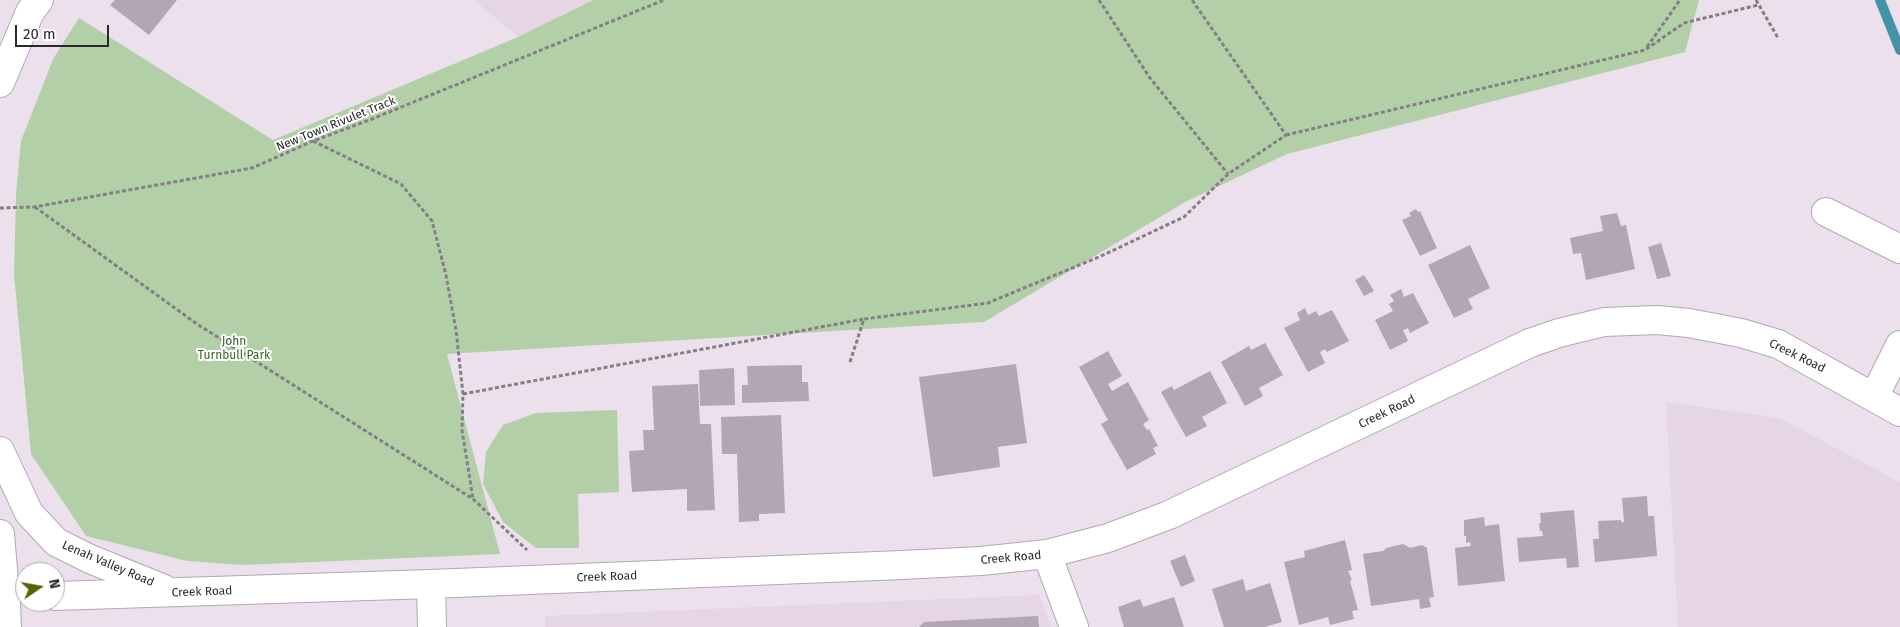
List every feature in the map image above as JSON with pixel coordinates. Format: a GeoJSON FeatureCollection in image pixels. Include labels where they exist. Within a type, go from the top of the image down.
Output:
{"type":"FeatureCollection","features":[{"type":"Feature","properties":{"kind":"street"},"geometry":{"type":"LineString","coordinates":[[0,83],[30,12],[39,0]]}},
{"type":"Feature","properties":{"kind":"street"},"geometry":{"type":"LineString","coordinates":[[1826,212],[1900,249]]}},
{"type":"Feature","properties":{"kind":"street","name":"Creek Road"},"geometry":{"type":"LineString","coordinates":[[65,596],[432,584],[902,565],[990,560],[1047,554],[1108,538],[1169,515],[1530,343],[1559,332],[1604,322],[1657,320],[1689,323],[1741,333],[1778,344],[1900,412]]}},
{"type":"Feature","properties":{"kind":"street"},"geometry":{"type":"LineString","coordinates":[[1874,397],[1900,345]]}},
{"type":"Feature","properties":{"kind":"street","name":"Lenah Valley Road"},"geometry":{"type":"LineString","coordinates":[[0,452],[29,514],[56,542],[90,559],[176,593]]}},
{"type":"Feature","properties":{"kind":"street"},"geometry":{"type":"LineString","coordinates":[[0,534],[9,610]]}},
{"type":"Feature","properties":{"kind":"street"},"geometry":{"type":"LineString","coordinates":[[1047,554],[1074,627]]}},
{"type":"Feature","properties":{"kind":"street"},"geometry":{"type":"LineString","coordinates":[[432,584],[432,627]]}},
{"type":"Feature","properties":{"kind":"path","name":"New Town Rivulet Track"},"geometry":{"type":"LineString","coordinates":[[0,208],[34,206],[252,168],[313,141],[372,119],[664,0]]}},
{"type":"Feature","properties":{"kind":"path"},"geometry":{"type":"LineString","coordinates":[[1099,0],[1150,78],[1228,174]]}},
{"type":"Feature","properties":{"kind":"path"},"geometry":{"type":"LineString","coordinates":[[1192,0],[1286,135]]}},
{"type":"Feature","properties":{"kind":"path"},"geometry":{"type":"LineString","coordinates":[[1645,50],[1680,0]]}},
{"type":"Feature","properties":{"kind":"path"},"geometry":{"type":"LineString","coordinates":[[1756,0],[1778,38]]}},
{"type":"Feature","properties":{"kind":"path"},"geometry":{"type":"LineString","coordinates":[[463,394],[864,319],[988,303],[1101,256],[1184,217],[1228,174],[1286,135],[1645,50],[1684,24],[1758,4]]}},
{"type":"Feature","properties":{"kind":"path"},"geometry":{"type":"LineString","coordinates":[[313,141],[401,184],[432,221],[446,276],[456,330],[463,394],[462,430],[473,499]]}},
{"type":"Feature","properties":{"kind":"path"},"geometry":{"type":"LineString","coordinates":[[34,206],[197,324],[473,499],[558,578]]}},
{"type":"Feature","properties":{"kind":"path"},"geometry":{"type":"LineString","coordinates":[[850,362],[864,319]]}},
{"type":"Feature","properties":{"kind":"shaded area"},"geometry":{"type":"Polygon","coordinates":[[[474,0],[593,0],[518,37],[474,0]]]}},
{"type":"Feature","properties":{"kind":"shaded area"},"geometry":{"type":"Polygon","coordinates":[[[1666,402],[1779,418],[1900,482],[1900,627],[1678,627],[1666,402]]]}},
{"type":"Feature","properties":{"kind":"shaded area"},"geometry":{"type":"Polygon","coordinates":[[[1039,595],[1051,627],[545,627],[545,616],[1039,595]]]}},
{"type":"Feature","properties":{"kind":"green space","name":"John Turnbull Park"},"geometry":{"type":"Polygon","coordinates":[[[593,0],[1699,0],[1685,52],[1287,154],[1185,202],[984,322],[447,354],[500,554],[243,565],[187,561],[86,536],[31,454],[14,274],[16,195],[21,141],[53,59],[79,18],[273,140],[518,37],[593,0]]]}},
{"type":"Feature","properties":{"kind":"green space"},"geometry":{"type":"Polygon","coordinates":[[[617,410],[619,492],[578,494],[579,548],[536,548],[503,522],[483,484],[486,452],[503,425],[536,413],[617,410]]]}},
{"type":"Feature","properties":{"kind":"building"},"geometry":{"type":"Polygon","coordinates":[[[115,0],[177,0],[149,35],[110,5],[115,0]]]}},
{"type":"Feature","properties":{"kind":"building"},"geometry":{"type":"Polygon","coordinates":[[[1416,209],[1418,212],[1420,211],[1437,248],[1420,256],[1402,220],[1411,216],[1409,213],[1416,209]]]}},
{"type":"Feature","properties":{"kind":"building"},"geometry":{"type":"Polygon","coordinates":[[[1617,213],[1621,226],[1626,225],[1635,269],[1586,280],[1581,253],[1573,254],[1570,238],[1603,231],[1600,216],[1617,213]]]}},
{"type":"Feature","properties":{"kind":"building"},"geometry":{"type":"Polygon","coordinates":[[[1661,243],[1671,276],[1657,279],[1648,247],[1661,243]]]}},
{"type":"Feature","properties":{"kind":"building"},"geometry":{"type":"Polygon","coordinates":[[[1470,245],[1490,288],[1468,299],[1473,309],[1454,318],[1428,265],[1470,245]]]}},
{"type":"Feature","properties":{"kind":"building"},"geometry":{"type":"Polygon","coordinates":[[[1364,275],[1374,291],[1364,296],[1355,280],[1364,275]]]}},
{"type":"Feature","properties":{"kind":"building"},"geometry":{"type":"Polygon","coordinates":[[[1401,289],[1404,297],[1413,293],[1429,323],[1410,333],[1408,328],[1403,330],[1408,341],[1390,350],[1375,320],[1393,311],[1389,304],[1394,301],[1390,295],[1401,289]]]}},
{"type":"Feature","properties":{"kind":"building"},"geometry":{"type":"Polygon","coordinates":[[[1305,308],[1308,315],[1316,311],[1319,316],[1332,310],[1349,341],[1327,352],[1325,349],[1320,352],[1325,363],[1308,372],[1284,328],[1300,320],[1297,313],[1305,308]]]}},
{"type":"Feature","properties":{"kind":"building"},"geometry":{"type":"Polygon","coordinates":[[[1265,343],[1283,375],[1259,388],[1263,396],[1245,406],[1221,362],[1249,346],[1251,350],[1265,343]]]}},
{"type":"Feature","properties":{"kind":"building"},"geometry":{"type":"Polygon","coordinates":[[[1108,351],[1122,376],[1108,384],[1112,391],[1128,382],[1149,420],[1143,424],[1147,430],[1149,429],[1158,446],[1153,448],[1156,454],[1127,470],[1101,424],[1108,420],[1079,367],[1108,351]]]}},
{"type":"Feature","properties":{"kind":"building"},"geometry":{"type":"Polygon","coordinates":[[[1016,364],[1027,443],[998,447],[1000,467],[933,477],[919,377],[1016,364]]]}},
{"type":"Feature","properties":{"kind":"building"},"geometry":{"type":"Polygon","coordinates":[[[802,365],[802,382],[808,382],[809,401],[742,403],[742,385],[748,385],[747,366],[802,365]]]}},
{"type":"Feature","properties":{"kind":"building"},"geometry":{"type":"Polygon","coordinates":[[[734,368],[735,405],[700,406],[699,370],[734,368]]]}},
{"type":"Feature","properties":{"kind":"building"},"geometry":{"type":"Polygon","coordinates":[[[1210,371],[1227,403],[1202,417],[1207,426],[1186,437],[1161,392],[1172,386],[1174,390],[1210,371]]]}},
{"type":"Feature","properties":{"kind":"building"},"geometry":{"type":"Polygon","coordinates":[[[698,384],[700,424],[711,424],[715,510],[687,511],[687,489],[632,492],[629,451],[644,450],[643,430],[654,430],[652,386],[698,384]]]}},
{"type":"Feature","properties":{"kind":"building"},"geometry":{"type":"Polygon","coordinates":[[[781,415],[785,513],[759,514],[759,521],[739,522],[737,454],[722,454],[721,417],[781,415]]]}},
{"type":"Feature","properties":{"kind":"building"},"geometry":{"type":"Polygon","coordinates":[[[1647,496],[1648,516],[1654,516],[1657,556],[1595,562],[1593,539],[1599,539],[1598,521],[1621,520],[1621,522],[1624,522],[1622,498],[1647,496]]]}},
{"type":"Feature","properties":{"kind":"building"},"geometry":{"type":"Polygon","coordinates":[[[1574,510],[1579,567],[1567,568],[1566,558],[1519,562],[1517,538],[1543,536],[1542,531],[1540,531],[1540,513],[1574,510]]]}},
{"type":"Feature","properties":{"kind":"building"},"geometry":{"type":"Polygon","coordinates":[[[1484,517],[1485,526],[1499,524],[1505,581],[1458,586],[1455,548],[1471,546],[1470,542],[1466,543],[1466,536],[1464,536],[1464,520],[1484,517]]]}},
{"type":"Feature","properties":{"kind":"building"},"geometry":{"type":"Polygon","coordinates":[[[1345,540],[1352,570],[1348,571],[1352,580],[1350,581],[1358,610],[1352,611],[1354,619],[1330,625],[1328,617],[1299,625],[1284,562],[1305,557],[1304,551],[1345,540]]]}},
{"type":"Feature","properties":{"kind":"building"},"geometry":{"type":"Polygon","coordinates":[[[1403,544],[1410,548],[1422,545],[1427,548],[1434,597],[1429,598],[1431,607],[1420,609],[1419,599],[1371,606],[1363,554],[1383,551],[1386,548],[1403,544]]]}},
{"type":"Feature","properties":{"kind":"building"},"geometry":{"type":"Polygon","coordinates":[[[1185,555],[1195,581],[1181,587],[1170,561],[1185,555]]]}},
{"type":"Feature","properties":{"kind":"building"},"geometry":{"type":"Polygon","coordinates":[[[1243,579],[1246,591],[1270,583],[1282,622],[1265,627],[1224,627],[1212,589],[1243,579]]]}},
{"type":"Feature","properties":{"kind":"building"},"geometry":{"type":"Polygon","coordinates":[[[1174,597],[1184,627],[1124,627],[1118,607],[1140,599],[1143,607],[1174,597]]]}},
{"type":"Feature","properties":{"kind":"building"},"geometry":{"type":"Polygon","coordinates":[[[1038,616],[1039,627],[919,627],[924,622],[1038,616]]]}},
{"type":"Feature","properties":{"kind":"waterway"},"geometry":{"type":"LineString","coordinates":[[1880,0],[1900,50]]}}]}
